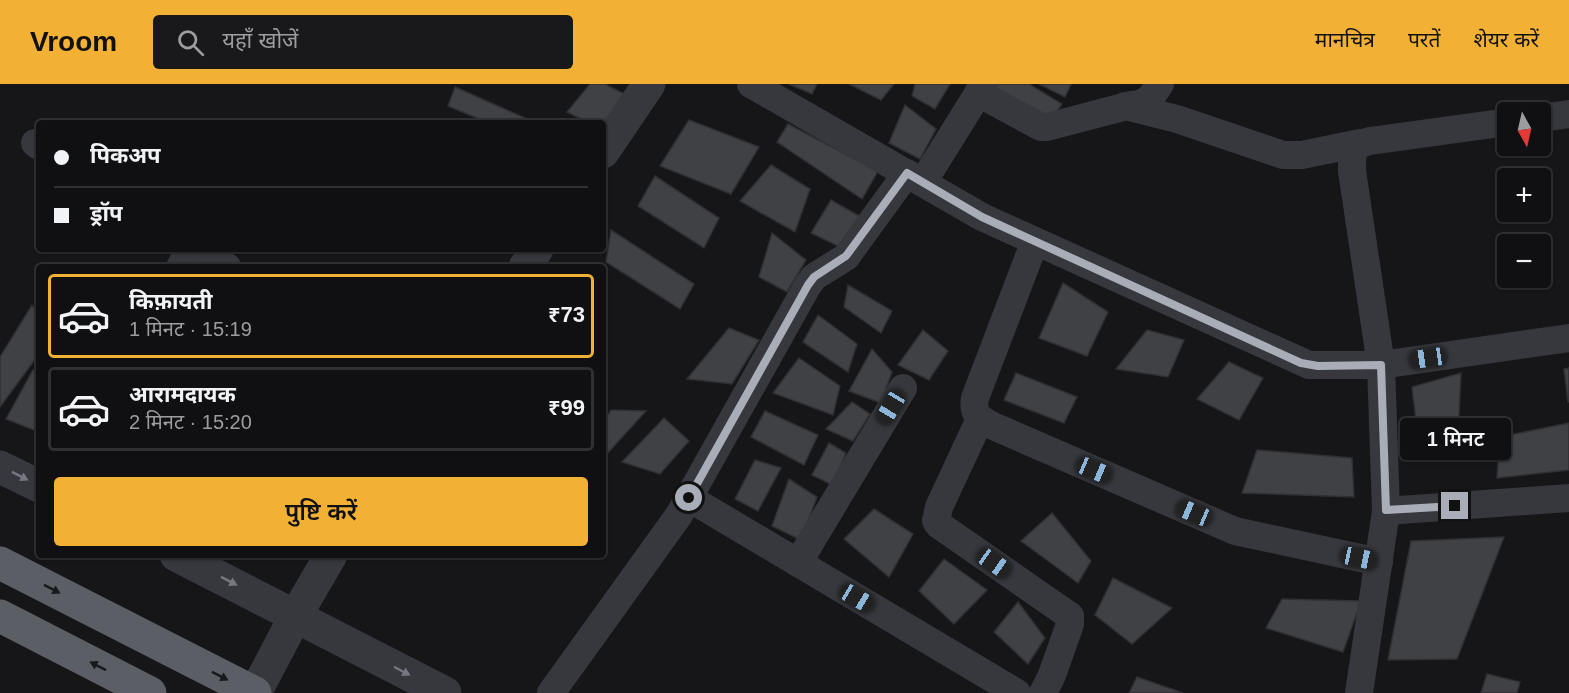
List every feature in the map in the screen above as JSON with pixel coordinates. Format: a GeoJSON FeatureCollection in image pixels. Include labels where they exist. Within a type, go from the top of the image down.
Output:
{"type":"FeatureCollection","features":[{"type":"Feature","properties":{"kind":"highway"},"geometry":{"type":"LineString","coordinates":[[0,563],[255,693]]}},
{"type":"Feature","properties":{"kind":"highway"},"geometry":{"type":"LineString","coordinates":[[0,616],[150,693]]}},
{"type":"Feature","properties":{"kind":"street"},"geometry":{"type":"LineString","coordinates":[[606,148],[649,84]]}},
{"type":"Feature","properties":{"kind":"street"},"geometry":{"type":"LineString","coordinates":[[751,84],[982,217],[1301,363],[1318,366],[1381,365],[1569,338]]}},
{"type":"Feature","properties":{"kind":"street"},"geometry":{"type":"LineString","coordinates":[[550,693],[679,515],[808,285],[814,277],[846,256],[915,177],[981,89],[1041,126],[1054,126],[1147,102],[1160,84]]}},
{"type":"Feature","properties":{"kind":"street"},"geometry":{"type":"LineString","coordinates":[[1125,106],[1177,119],[1283,155],[1302,155],[1360,143],[1497,124]]}},
{"type":"Feature","properties":{"kind":"street"},"geometry":{"type":"LineString","coordinates":[[1551,116],[1569,114]]}},
{"type":"Feature","properties":{"kind":"street"},"geometry":{"type":"LineString","coordinates":[[1359,693],[1386,510],[1381,365],[1352,171],[1354,151],[1360,143]]}},
{"type":"Feature","properties":{"kind":"street"},"geometry":{"type":"LineString","coordinates":[[1035,241],[975,398],[974,410],[980,419],[1235,531],[1379,562]]}},
{"type":"Feature","properties":{"kind":"street"},"geometry":{"type":"LineString","coordinates":[[204,252],[222,264]]}},
{"type":"Feature","properties":{"kind":"street"},"geometry":{"type":"LineString","coordinates":[[798,563],[903,388]]}},
{"type":"Feature","properties":{"kind":"street"},"geometry":{"type":"LineString","coordinates":[[980,419],[939,507],[936,521],[1070,616],[1070,624],[1056,665],[1043,693]]}},
{"type":"Feature","properties":{"kind":"street"},"geometry":{"type":"LineString","coordinates":[[0,467],[36,485]]}},
{"type":"Feature","properties":{"kind":"street"},"geometry":{"type":"LineString","coordinates":[[689,498],[1017,693]]}},
{"type":"Feature","properties":{"kind":"street"},"geometry":{"type":"LineString","coordinates":[[1386,510],[1569,498]]}},
{"type":"Feature","properties":{"kind":"street"},"geometry":{"type":"LineString","coordinates":[[182,558],[444,693]]}},
{"type":"Feature","properties":{"kind":"street"},"geometry":{"type":"LineString","coordinates":[[255,693],[329,558]]}},
{"type":"Feature","properties":{"kind":"building"},"geometry":{"type":"Polygon","coordinates":[[[590,84],[605,84],[628,96],[606,120],[583,120],[567,112],[590,84]]]}},
{"type":"Feature","properties":{"kind":"building"},"geometry":{"type":"Polygon","coordinates":[[[789,84],[817,84],[812,94],[789,84]]]}},
{"type":"Feature","properties":{"kind":"building"},"geometry":{"type":"Polygon","coordinates":[[[849,84],[894,84],[881,100],[849,84]]]}},
{"type":"Feature","properties":{"kind":"building"},"geometry":{"type":"Polygon","coordinates":[[[915,84],[950,84],[935,109],[912,96],[915,84]]]}},
{"type":"Feature","properties":{"kind":"building"},"geometry":{"type":"Polygon","coordinates":[[[998,84],[1029,84],[1062,104],[1051,119],[994,91],[998,84]]]}},
{"type":"Feature","properties":{"kind":"building"},"geometry":{"type":"Polygon","coordinates":[[[1039,84],[1071,84],[1065,97],[1039,84]]]}},
{"type":"Feature","properties":{"kind":"building"},"geometry":{"type":"Polygon","coordinates":[[[455,87],[525,118],[525,120],[482,120],[448,106],[455,87]]]}},
{"type":"Feature","properties":{"kind":"building"},"geometry":{"type":"Polygon","coordinates":[[[905,105],[936,129],[920,159],[889,143],[905,105]]]}},
{"type":"Feature","properties":{"kind":"building"},"geometry":{"type":"Polygon","coordinates":[[[689,120],[759,147],[731,194],[660,166],[689,120]]]}},
{"type":"Feature","properties":{"kind":"building"},"geometry":{"type":"Polygon","coordinates":[[[788,124],[878,171],[862,199],[777,142],[788,124]]]}},
{"type":"Feature","properties":{"kind":"building"},"geometry":{"type":"Polygon","coordinates":[[[771,165],[810,189],[795,232],[740,201],[771,165]]]}},
{"type":"Feature","properties":{"kind":"building"},"geometry":{"type":"Polygon","coordinates":[[[655,176],[719,218],[704,248],[638,206],[655,176]]]}},
{"type":"Feature","properties":{"kind":"building"},"geometry":{"type":"Polygon","coordinates":[[[831,200],[861,217],[840,247],[811,233],[831,200]]]}},
{"type":"Feature","properties":{"kind":"building"},"geometry":{"type":"Polygon","coordinates":[[[611,230],[694,284],[680,309],[606,262],[611,230]]]}},
{"type":"Feature","properties":{"kind":"building"},"geometry":{"type":"Polygon","coordinates":[[[772,233],[806,260],[787,292],[759,277],[772,233]]]}},
{"type":"Feature","properties":{"kind":"building"},"geometry":{"type":"Polygon","coordinates":[[[1063,283],[1108,312],[1087,356],[1039,338],[1063,283]]]}},
{"type":"Feature","properties":{"kind":"building"},"geometry":{"type":"Polygon","coordinates":[[[848,285],[892,311],[881,333],[844,307],[848,285]]]}},
{"type":"Feature","properties":{"kind":"building"},"geometry":{"type":"Polygon","coordinates":[[[32,305],[36,310],[36,358],[0,407],[0,357],[32,305]]]}},
{"type":"Feature","properties":{"kind":"building"},"geometry":{"type":"Polygon","coordinates":[[[818,315],[857,344],[848,372],[803,342],[818,315]]]}},
{"type":"Feature","properties":{"kind":"building"},"geometry":{"type":"Polygon","coordinates":[[[729,328],[759,340],[732,384],[687,379],[729,328]]]}},
{"type":"Feature","properties":{"kind":"building"},"geometry":{"type":"Polygon","coordinates":[[[923,330],[948,351],[929,380],[898,365],[923,330]]]}},
{"type":"Feature","properties":{"kind":"building"},"geometry":{"type":"Polygon","coordinates":[[[1147,330],[1184,340],[1168,377],[1116,369],[1147,330]]]}},
{"type":"Feature","properties":{"kind":"building"},"geometry":{"type":"Polygon","coordinates":[[[872,349],[892,372],[881,403],[849,391],[872,349]]]}},
{"type":"Feature","properties":{"kind":"building"},"geometry":{"type":"Polygon","coordinates":[[[799,358],[840,386],[833,415],[773,393],[799,358]]]}},
{"type":"Feature","properties":{"kind":"building"},"geometry":{"type":"Polygon","coordinates":[[[1229,362],[1263,378],[1239,420],[1197,399],[1229,362]]]}},
{"type":"Feature","properties":{"kind":"building"},"geometry":{"type":"Polygon","coordinates":[[[1569,368],[1569,401],[1568,402],[1564,369],[1569,368]]]}},
{"type":"Feature","properties":{"kind":"building"},"geometry":{"type":"Polygon","coordinates":[[[33,370],[36,371],[36,431],[6,419],[33,370]]]}},
{"type":"Feature","properties":{"kind":"building"},"geometry":{"type":"Polygon","coordinates":[[[1016,373],[1077,397],[1064,423],[1004,400],[1016,373]]]}},
{"type":"Feature","properties":{"kind":"building"},"geometry":{"type":"Polygon","coordinates":[[[1461,373],[1458,435],[1419,447],[1412,387],[1461,373]]]}},
{"type":"Feature","properties":{"kind":"building"},"geometry":{"type":"Polygon","coordinates":[[[852,402],[870,414],[853,441],[826,429],[852,402]]]}},
{"type":"Feature","properties":{"kind":"building"},"geometry":{"type":"Polygon","coordinates":[[[611,410],[646,411],[606,455],[606,418],[611,410]]]}},
{"type":"Feature","properties":{"kind":"building"},"geometry":{"type":"Polygon","coordinates":[[[765,411],[818,435],[804,465],[751,437],[765,411]]]}},
{"type":"Feature","properties":{"kind":"building"},"geometry":{"type":"Polygon","coordinates":[[[664,418],[689,441],[660,474],[622,462],[664,418]]]}},
{"type":"Feature","properties":{"kind":"building"},"geometry":{"type":"Polygon","coordinates":[[[1569,423],[1569,470],[1497,478],[1500,437],[1569,423]]]}},
{"type":"Feature","properties":{"kind":"building"},"geometry":{"type":"Polygon","coordinates":[[[829,443],[846,453],[832,485],[812,475],[829,443]]]}},
{"type":"Feature","properties":{"kind":"building"},"geometry":{"type":"Polygon","coordinates":[[[1257,450],[1352,458],[1354,497],[1242,493],[1257,450]]]}},
{"type":"Feature","properties":{"kind":"building"},"geometry":{"type":"Polygon","coordinates":[[[755,460],[781,468],[758,511],[735,499],[755,460]]]}},
{"type":"Feature","properties":{"kind":"building"},"geometry":{"type":"Polygon","coordinates":[[[789,479],[817,497],[801,540],[772,526],[789,479]]]}},
{"type":"Feature","properties":{"kind":"building"},"geometry":{"type":"Polygon","coordinates":[[[874,509],[913,534],[889,577],[844,539],[874,509]]]}},
{"type":"Feature","properties":{"kind":"building"},"geometry":{"type":"Polygon","coordinates":[[[1052,513],[1091,561],[1078,583],[1021,541],[1052,513]]]}},
{"type":"Feature","properties":{"kind":"building"},"geometry":{"type":"Polygon","coordinates":[[[1504,537],[1457,659],[1388,660],[1411,541],[1504,537]]]}},
{"type":"Feature","properties":{"kind":"building"},"geometry":{"type":"Polygon","coordinates":[[[944,559],[987,590],[954,624],[919,591],[944,559]]]}},
{"type":"Feature","properties":{"kind":"building"},"geometry":{"type":"Polygon","coordinates":[[[1113,578],[1172,608],[1132,644],[1095,615],[1113,578]]]}},
{"type":"Feature","properties":{"kind":"building"},"geometry":{"type":"Polygon","coordinates":[[[1282,599],[1361,601],[1343,652],[1266,628],[1282,599]]]}},
{"type":"Feature","properties":{"kind":"building"},"geometry":{"type":"Polygon","coordinates":[[[1018,602],[1045,638],[1028,664],[994,632],[1018,602]]]}},
{"type":"Feature","properties":{"kind":"building"},"geometry":{"type":"Polygon","coordinates":[[[1487,674],[1520,682],[1517,693],[1481,693],[1487,674]]]}},
{"type":"Feature","properties":{"kind":"building"},"geometry":{"type":"Polygon","coordinates":[[[1137,677],[1183,693],[1129,693],[1137,677]]]}},
{"type":"Feature","properties":{"kind":"route"},"geometry":{"type":"LineString","coordinates":[[689,498],[808,285],[814,277],[837,264],[855,246],[907,173],[982,217],[1301,363],[1318,366],[1381,365],[1386,510],[1455,506]]}}]}
